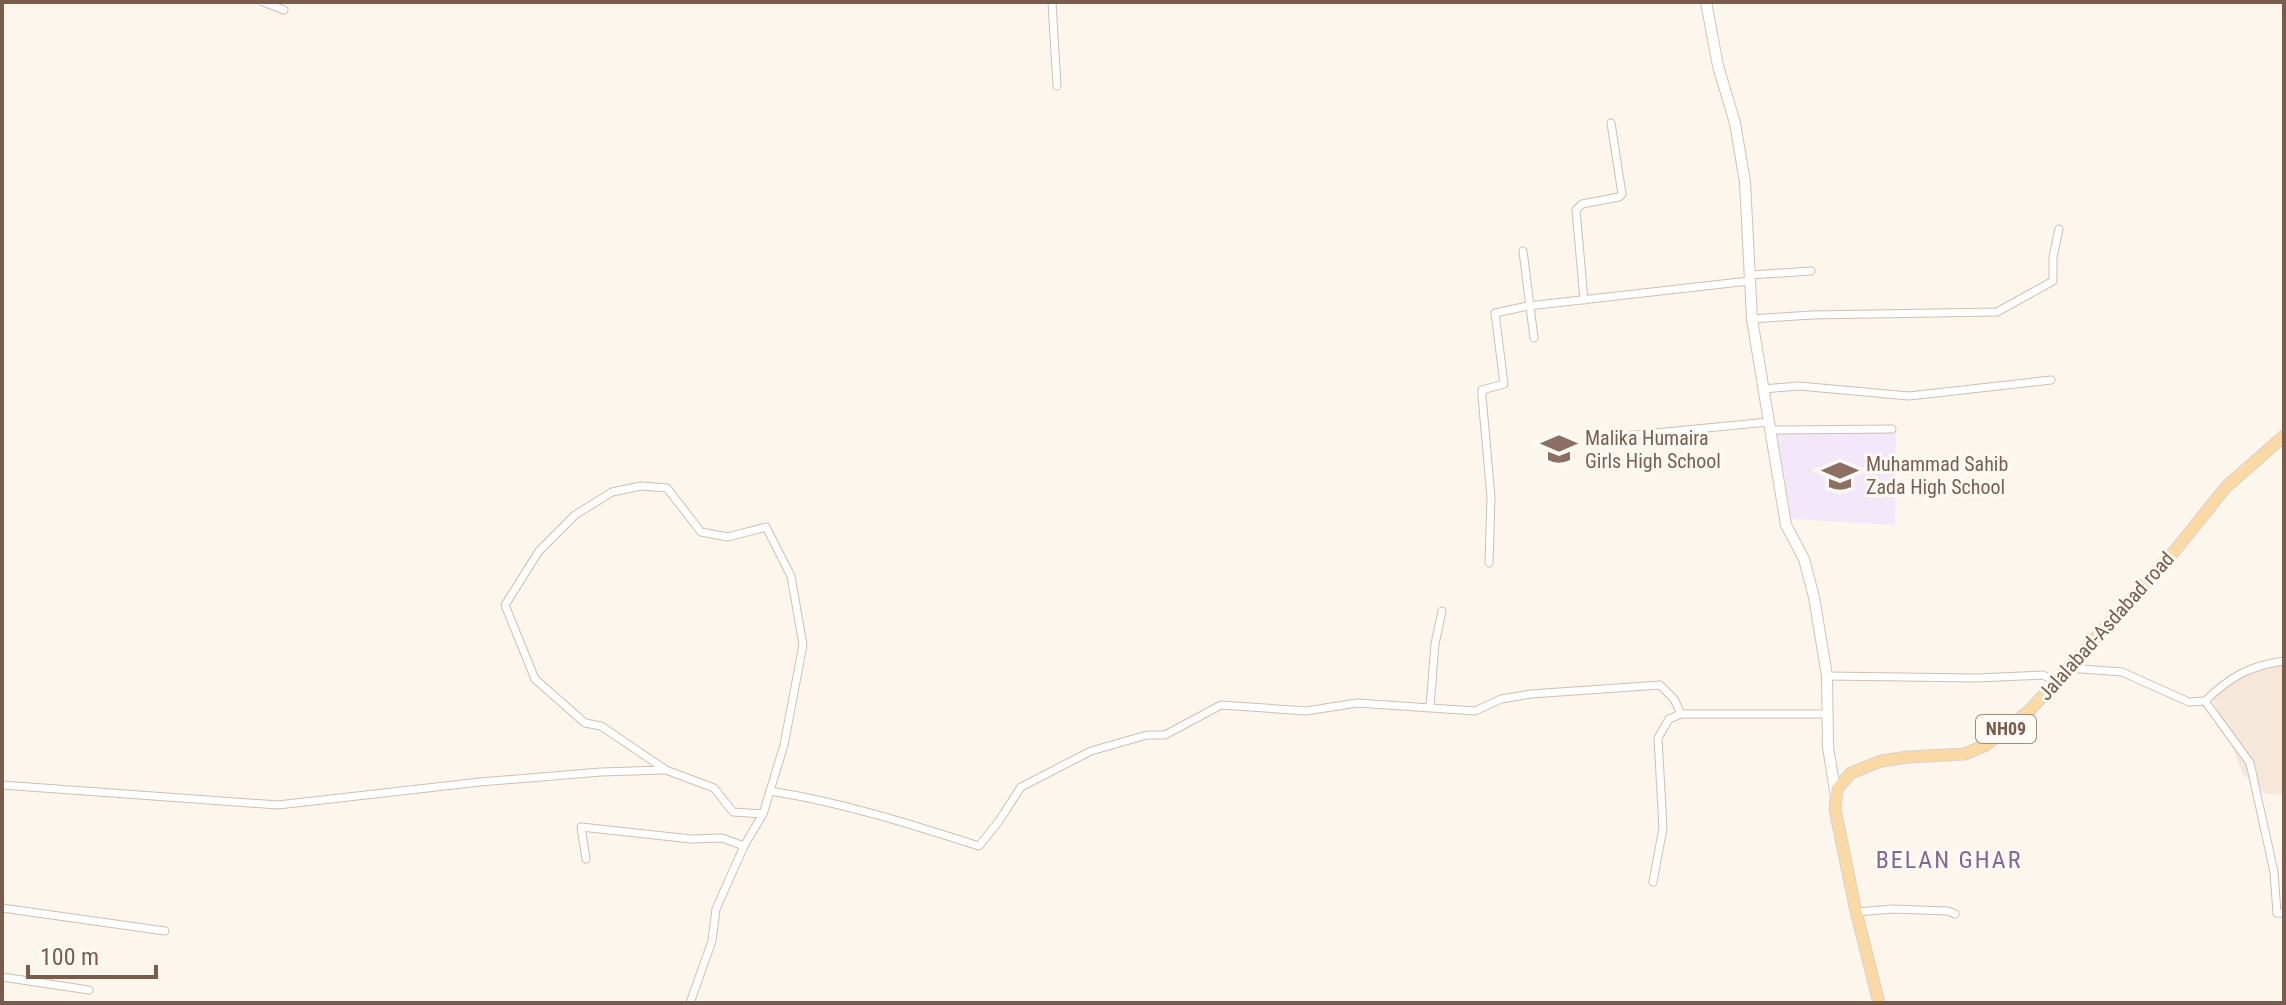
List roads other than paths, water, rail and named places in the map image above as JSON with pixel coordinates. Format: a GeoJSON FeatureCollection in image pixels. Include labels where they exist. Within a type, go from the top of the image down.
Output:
{"type":"FeatureCollection","features":[{"type":"Feature","properties":{"kind":"main road","name":"Jalalabad-Asdabad road"},"geometry":{"type":"LineString","coordinates":[[1836,799],[1837,789],[1851,773],[1881,761],[1965,754],[1986,745],[2030,710],[2173,553],[2226,487],[2284,436]]}},
{"type":"Feature","properties":{"kind":"main road"},"geometry":{"type":"LineString","coordinates":[[1836,799],[1835,809],[1879,1003]]}},
{"type":"Feature","properties":{"kind":"street"},"geometry":{"type":"LineString","coordinates":[[263,2],[284,10]]}},
{"type":"Feature","properties":{"kind":"street"},"geometry":{"type":"LineString","coordinates":[[1052,2],[1057,86]]}},
{"type":"Feature","properties":{"kind":"street"},"geometry":{"type":"LineString","coordinates":[[1706,2],[1718,66],[1735,123],[1745,182],[1752,319],[1786,525],[1804,559],[1814,597],[1827,676],[1828,747],[1836,799]]}},
{"type":"Feature","properties":{"kind":"street"},"geometry":{"type":"LineString","coordinates":[[1584,300],[1576,210],[1582,204],[1622,194],[1611,123]]}},
{"type":"Feature","properties":{"kind":"street"},"geometry":{"type":"LineString","coordinates":[[1752,319],[1997,312],[2053,281],[2053,257],[2059,229]]}},
{"type":"Feature","properties":{"kind":"street"},"geometry":{"type":"LineString","coordinates":[[1523,251],[1534,338]]}},
{"type":"Feature","properties":{"kind":"street"},"geometry":{"type":"LineString","coordinates":[[1489,563],[1491,497],[1482,390],[1504,384],[1495,313],[1528,306],[1811,271]]}},
{"type":"Feature","properties":{"kind":"street"},"geometry":{"type":"LineString","coordinates":[[1763,389],[1799,386],[1909,396],[2051,380]]}},
{"type":"Feature","properties":{"kind":"street"},"geometry":{"type":"LineString","coordinates":[[1604,438],[1769,426],[1892,429]]}},
{"type":"Feature","properties":{"kind":"street"},"geometry":{"type":"LineString","coordinates":[[690,1003],[712,941],[716,909],[744,846],[763,814],[784,745],[803,645],[791,576],[766,527],[728,537],[701,532],[667,488],[641,486],[612,492],[575,515],[539,551],[505,605],[535,679],[585,723],[601,726],[666,770],[714,788],[733,812],[763,814]]}},
{"type":"Feature","properties":{"kind":"street"},"geometry":{"type":"LineString","coordinates":[[1430,707],[1435,644],[1442,611]]}},
{"type":"Feature","properties":{"kind":"street"},"geometry":{"type":"LineString","coordinates":[[2068,668],[2122,672],[2189,702],[2205,701],[2232,676],[2284,661]]}},
{"type":"Feature","properties":{"kind":"street"},"geometry":{"type":"LineString","coordinates":[[1827,676],[1976,678],[2043,675],[2055,681]]}},
{"type":"Feature","properties":{"kind":"street"},"geometry":{"type":"LineString","coordinates":[[770,791],[914,825],[979,846],[1021,787],[1091,751],[1147,735],[1165,735],[1221,705],[1306,711],[1357,703],[1475,711],[1501,699],[1531,694],[1660,685],[1674,699],[1681,714]]}},
{"type":"Feature","properties":{"kind":"street"},"geometry":{"type":"LineString","coordinates":[[2205,701],[2250,763],[2274,872],[2277,913],[2284,913]]}},
{"type":"Feature","properties":{"kind":"street"},"geometry":{"type":"LineString","coordinates":[[1653,882],[1663,828],[1658,738],[1669,719],[1681,714],[1829,714]]}},
{"type":"Feature","properties":{"kind":"street"},"geometry":{"type":"LineString","coordinates":[[2,785],[278,805],[480,782],[666,770]]}},
{"type":"Feature","properties":{"kind":"street"},"geometry":{"type":"LineString","coordinates":[[586,859],[581,827],[691,839],[722,838],[744,846]]}},
{"type":"Feature","properties":{"kind":"street"},"geometry":{"type":"LineString","coordinates":[[2,908],[165,931]]}},
{"type":"Feature","properties":{"kind":"street"},"geometry":{"type":"LineString","coordinates":[[1857,912],[1893,909],[1948,911],[1955,914]]}},
{"type":"Feature","properties":{"kind":"street"},"geometry":{"type":"LineString","coordinates":[[2,977],[89,990]]}},
{"type":"Feature","properties":{"kind":"place","name":"Malika Humaira Girls High School"},"geometry":{"type":"Point","coordinates":[1559,449]}},
{"type":"Feature","properties":{"kind":"place","name":"Muhammad Sahib Zada High School"},"geometry":{"type":"Point","coordinates":[1840,476]}},
{"type":"Feature","properties":{"kind":"district","name":"BELAN GHAR"},"geometry":{"type":"Point","coordinates":[1949,860]}}]}
